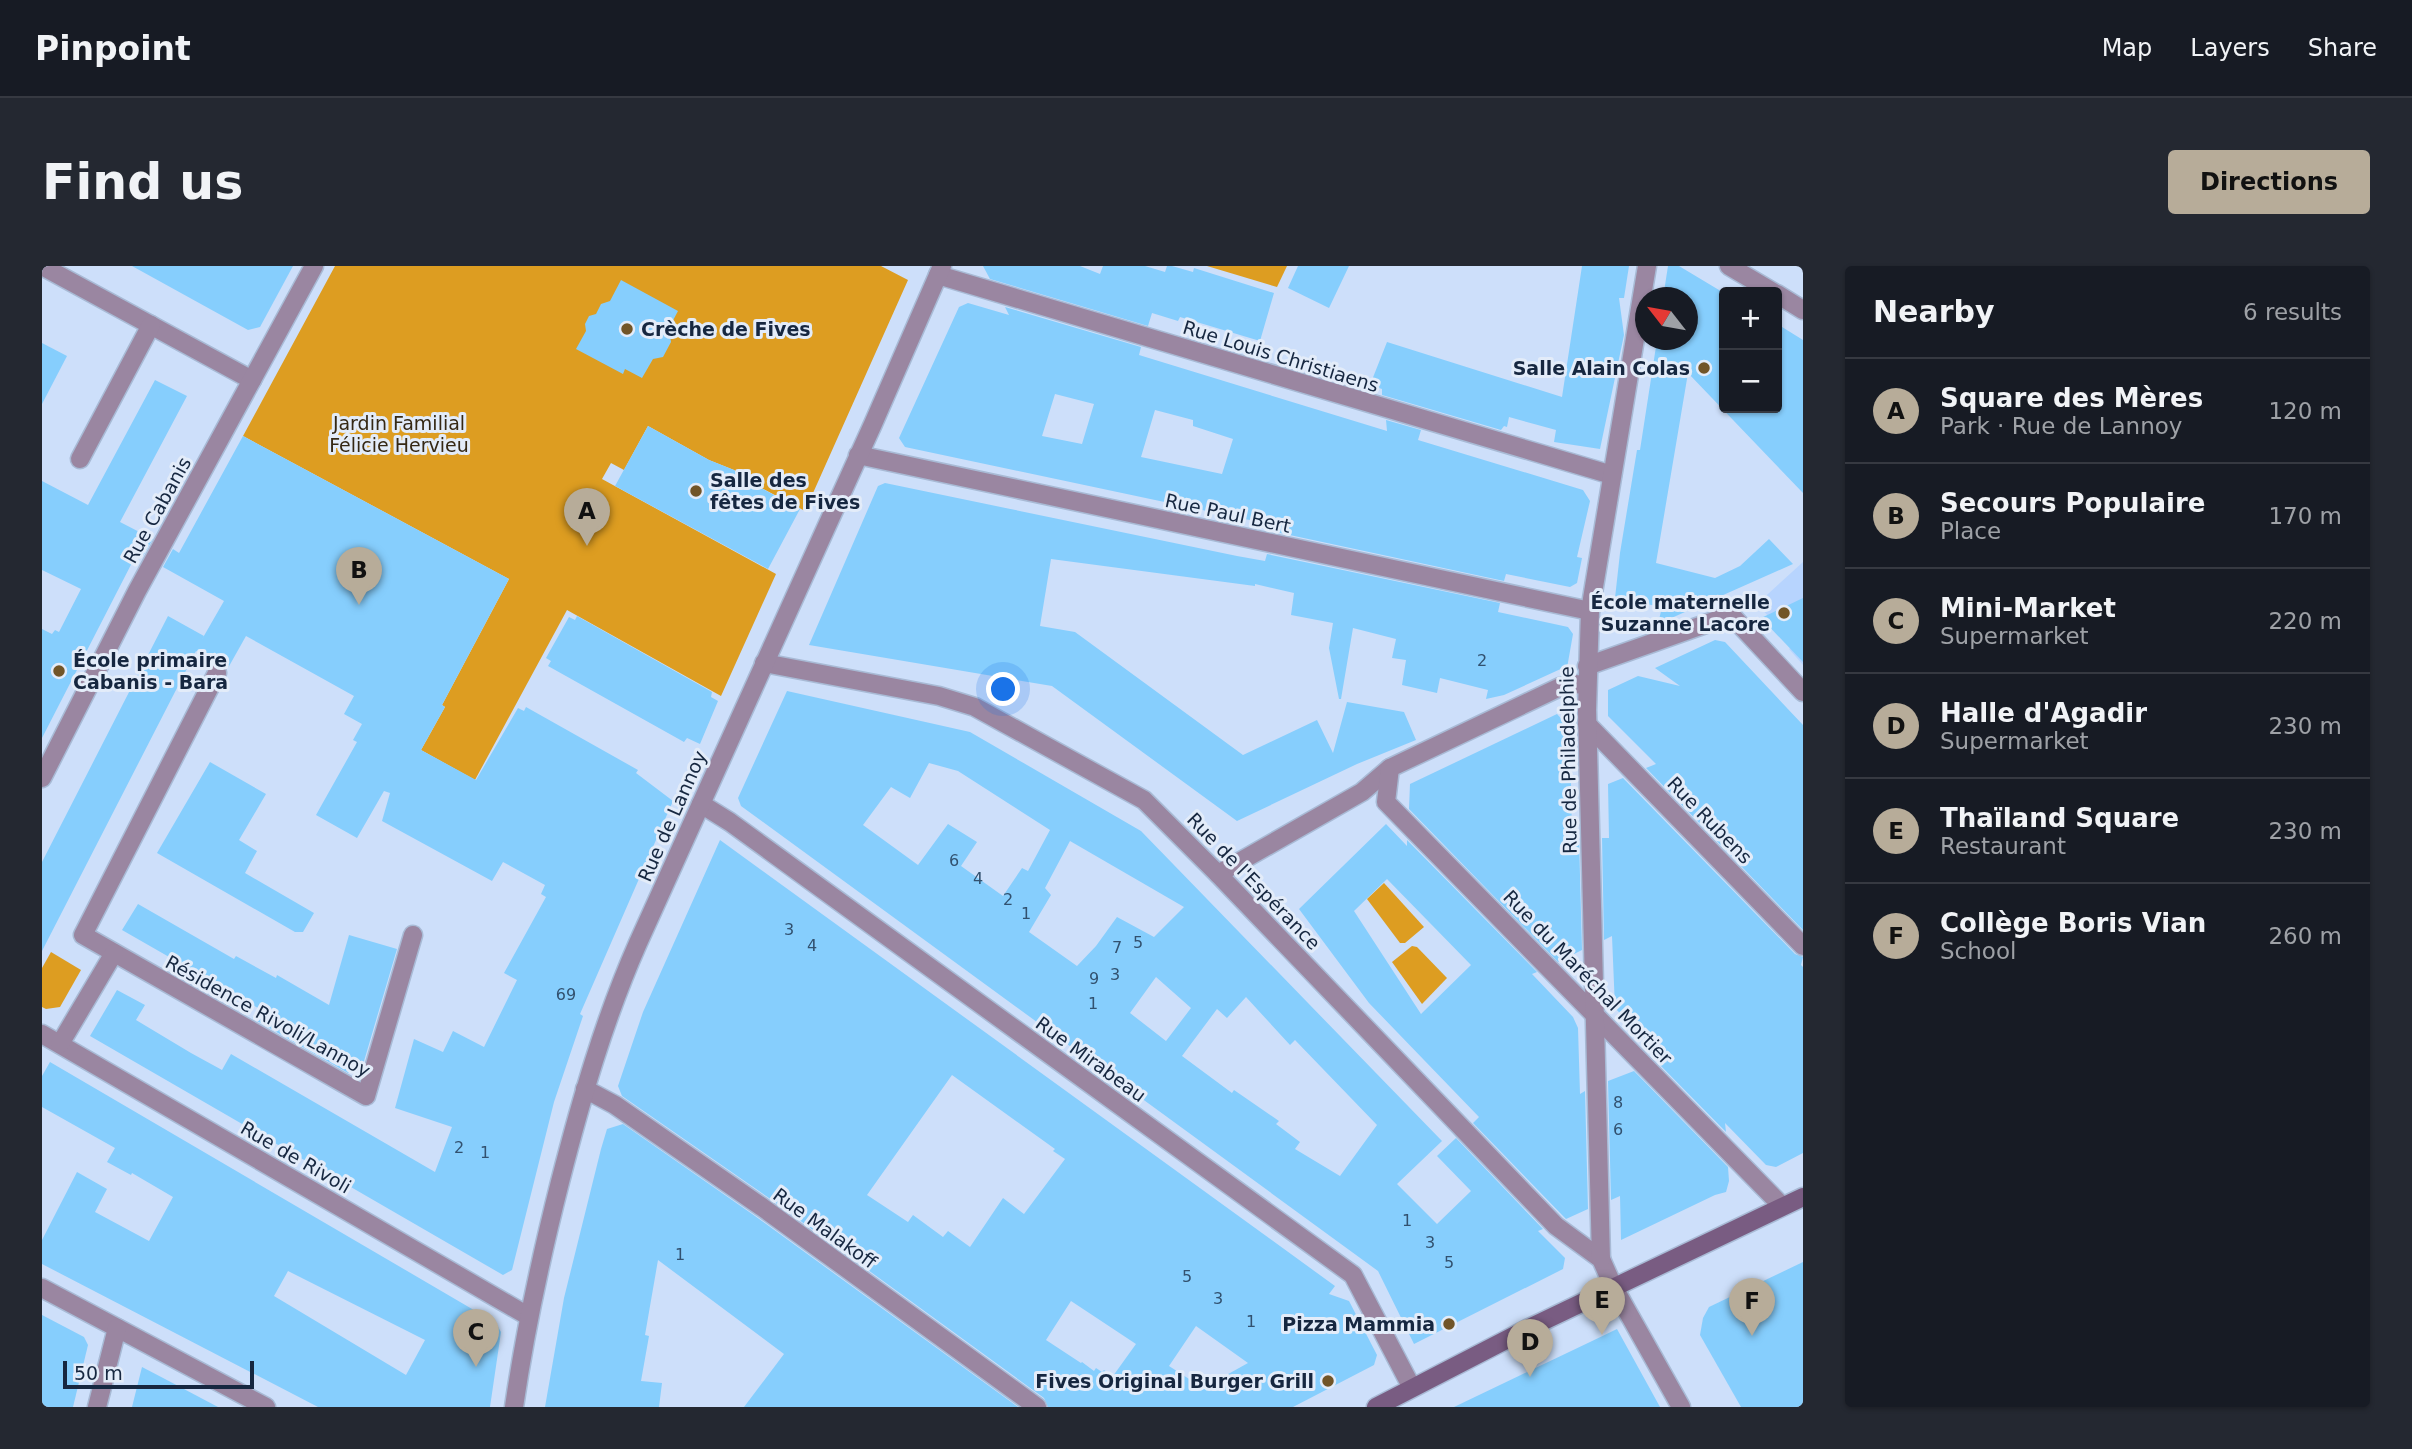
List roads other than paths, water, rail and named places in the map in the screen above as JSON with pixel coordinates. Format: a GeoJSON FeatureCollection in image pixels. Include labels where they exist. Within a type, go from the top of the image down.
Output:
{"type":"FeatureCollection","features":[{"type":"Feature","properties":{"kind":"main road"},"geometry":{"type":"LineString","coordinates":[[1376,1407],[1613,1286],[1803,1196]]}},
{"type":"Feature","properties":{"kind":"street"},"geometry":{"type":"LineString","coordinates":[[42,266],[252,380]]}},
{"type":"Feature","properties":{"kind":"street","name":"Rue Cabanis"},"geometry":{"type":"LineString","coordinates":[[42,778],[137,591],[314,266]]}},
{"type":"Feature","properties":{"kind":"street","name":"Rue de Philadelphie"},"geometry":{"type":"LineString","coordinates":[[1601,1259],[1593,1013],[1587,666],[1590,611],[1647,266]]}},
{"type":"Feature","properties":{"kind":"street"},"geometry":{"type":"LineString","coordinates":[[1729,266],[1765,287]]}},
{"type":"Feature","properties":{"kind":"street","name":"Rue Louis Christiaens"},"geometry":{"type":"LineString","coordinates":[[940,271],[1612,475]]}},
{"type":"Feature","properties":{"kind":"street","name":"Rue de Lannoy"},"geometry":{"type":"LineString","coordinates":[[514,1407],[528,1316],[548,1229],[599,1041],[620,984],[940,271]]}},
{"type":"Feature","properties":{"kind":"street"},"geometry":{"type":"LineString","coordinates":[[1782,297],[1803,310]]}},
{"type":"Feature","properties":{"kind":"street"},"geometry":{"type":"LineString","coordinates":[[80,459],[151,325]]}},
{"type":"Feature","properties":{"kind":"street","name":"Rue Paul Bert"},"geometry":{"type":"LineString","coordinates":[[858,455],[1590,611]]}},
{"type":"Feature","properties":{"kind":"street"},"geometry":{"type":"LineString","coordinates":[[1587,666],[1731,615],[1803,692]]}},
{"type":"Feature","properties":{"kind":"street","name":"Rue de l'Espérance"},"geometry":{"type":"LineString","coordinates":[[764,663],[939,696],[989,713],[1144,800],[1556,1226],[1601,1259],[1613,1286],[1681,1407]]}},
{"type":"Feature","properties":{"kind":"street","name":"Résidence Rivoli/Lannoy"},"geometry":{"type":"LineString","coordinates":[[217,673],[83,935],[366,1096],[413,935]]}},
{"type":"Feature","properties":{"kind":"street"},"geometry":{"type":"LineString","coordinates":[[1218,874],[1362,792],[1390,768],[1560,687],[1587,685]]}},
{"type":"Feature","properties":{"kind":"street","name":"Rue Rubens"},"geometry":{"type":"LineString","coordinates":[[1587,723],[1803,946]]}},
{"type":"Feature","properties":{"kind":"street","name":"Rue du Maréchal Mortier"},"geometry":{"type":"LineString","coordinates":[[1390,768],[1387,802],[1782,1206]]}},
{"type":"Feature","properties":{"kind":"street","name":"Rue Mirabeau"},"geometry":{"type":"LineString","coordinates":[[701,804],[730,822],[1353,1275],[1412,1388]]}},
{"type":"Feature","properties":{"kind":"street"},"geometry":{"type":"LineString","coordinates":[[60,1044],[114,953]]}},
{"type":"Feature","properties":{"kind":"street","name":"Rue de Rivoli"},"geometry":{"type":"LineString","coordinates":[[42,1034],[528,1316]]}},
{"type":"Feature","properties":{"kind":"street","name":"Rue Malakoff"},"geometry":{"type":"LineString","coordinates":[[585,1089],[615,1105],[739,1192],[1037,1407]]}},
{"type":"Feature","properties":{"kind":"street"},"geometry":{"type":"LineString","coordinates":[[42,1288],[267,1407]]}},
{"type":"Feature","properties":{"kind":"street"},"geometry":{"type":"LineString","coordinates":[[97,1407],[117,1328]]}},
{"type":"Feature","properties":{"kind":"place","name":"Crèche de Fives"},"geometry":{"type":"Point","coordinates":[627,329]}},
{"type":"Feature","properties":{"kind":"place","name":"Salle Alain Colas"},"geometry":{"type":"Point","coordinates":[1704,368]}},
{"type":"Feature","properties":{"kind":"place","name":"Salle des fêtes de Fives"},"geometry":{"type":"Point","coordinates":[696,491]}},
{"type":"Feature","properties":{"kind":"place","name":"Square des Mères"},"geometry":{"type":"Point","coordinates":[587,546]}},
{"type":"Feature","properties":{"kind":"place","name":"Secours Populaire"},"geometry":{"type":"Point","coordinates":[359,605]}},
{"type":"Feature","properties":{"kind":"place","name":"École maternelle Suzanne Lacore"},"geometry":{"type":"Point","coordinates":[1784,613]}},
{"type":"Feature","properties":{"kind":"place","name":"École primaire Cabanis - Bara"},"geometry":{"type":"Point","coordinates":[59,671]}},
{"type":"Feature","properties":{"kind":"place","name":"Pizza Mammia"},"geometry":{"type":"Point","coordinates":[1449,1324]}},
{"type":"Feature","properties":{"kind":"place","name":"Thaïland Square"},"geometry":{"type":"Point","coordinates":[1602,1335]}},
{"type":"Feature","properties":{"kind":"place","name":"Collège Boris Vian"},"geometry":{"type":"Point","coordinates":[1752,1336]}},
{"type":"Feature","properties":{"kind":"place","name":"Mini-Market"},"geometry":{"type":"Point","coordinates":[476,1367]}},
{"type":"Feature","properties":{"kind":"place","name":"Halle d'Agadir"},"geometry":{"type":"Point","coordinates":[1530,1377]}},
{"type":"Feature","properties":{"kind":"place","name":"Fives Original Burger Grill"},"geometry":{"type":"Point","coordinates":[1328,1381]}},
{"type":"Feature","properties":{"kind":"park label","name":"Jardin Familial Félicie Hervieu"},"geometry":{"type":"Point","coordinates":[399,434]}}]}
